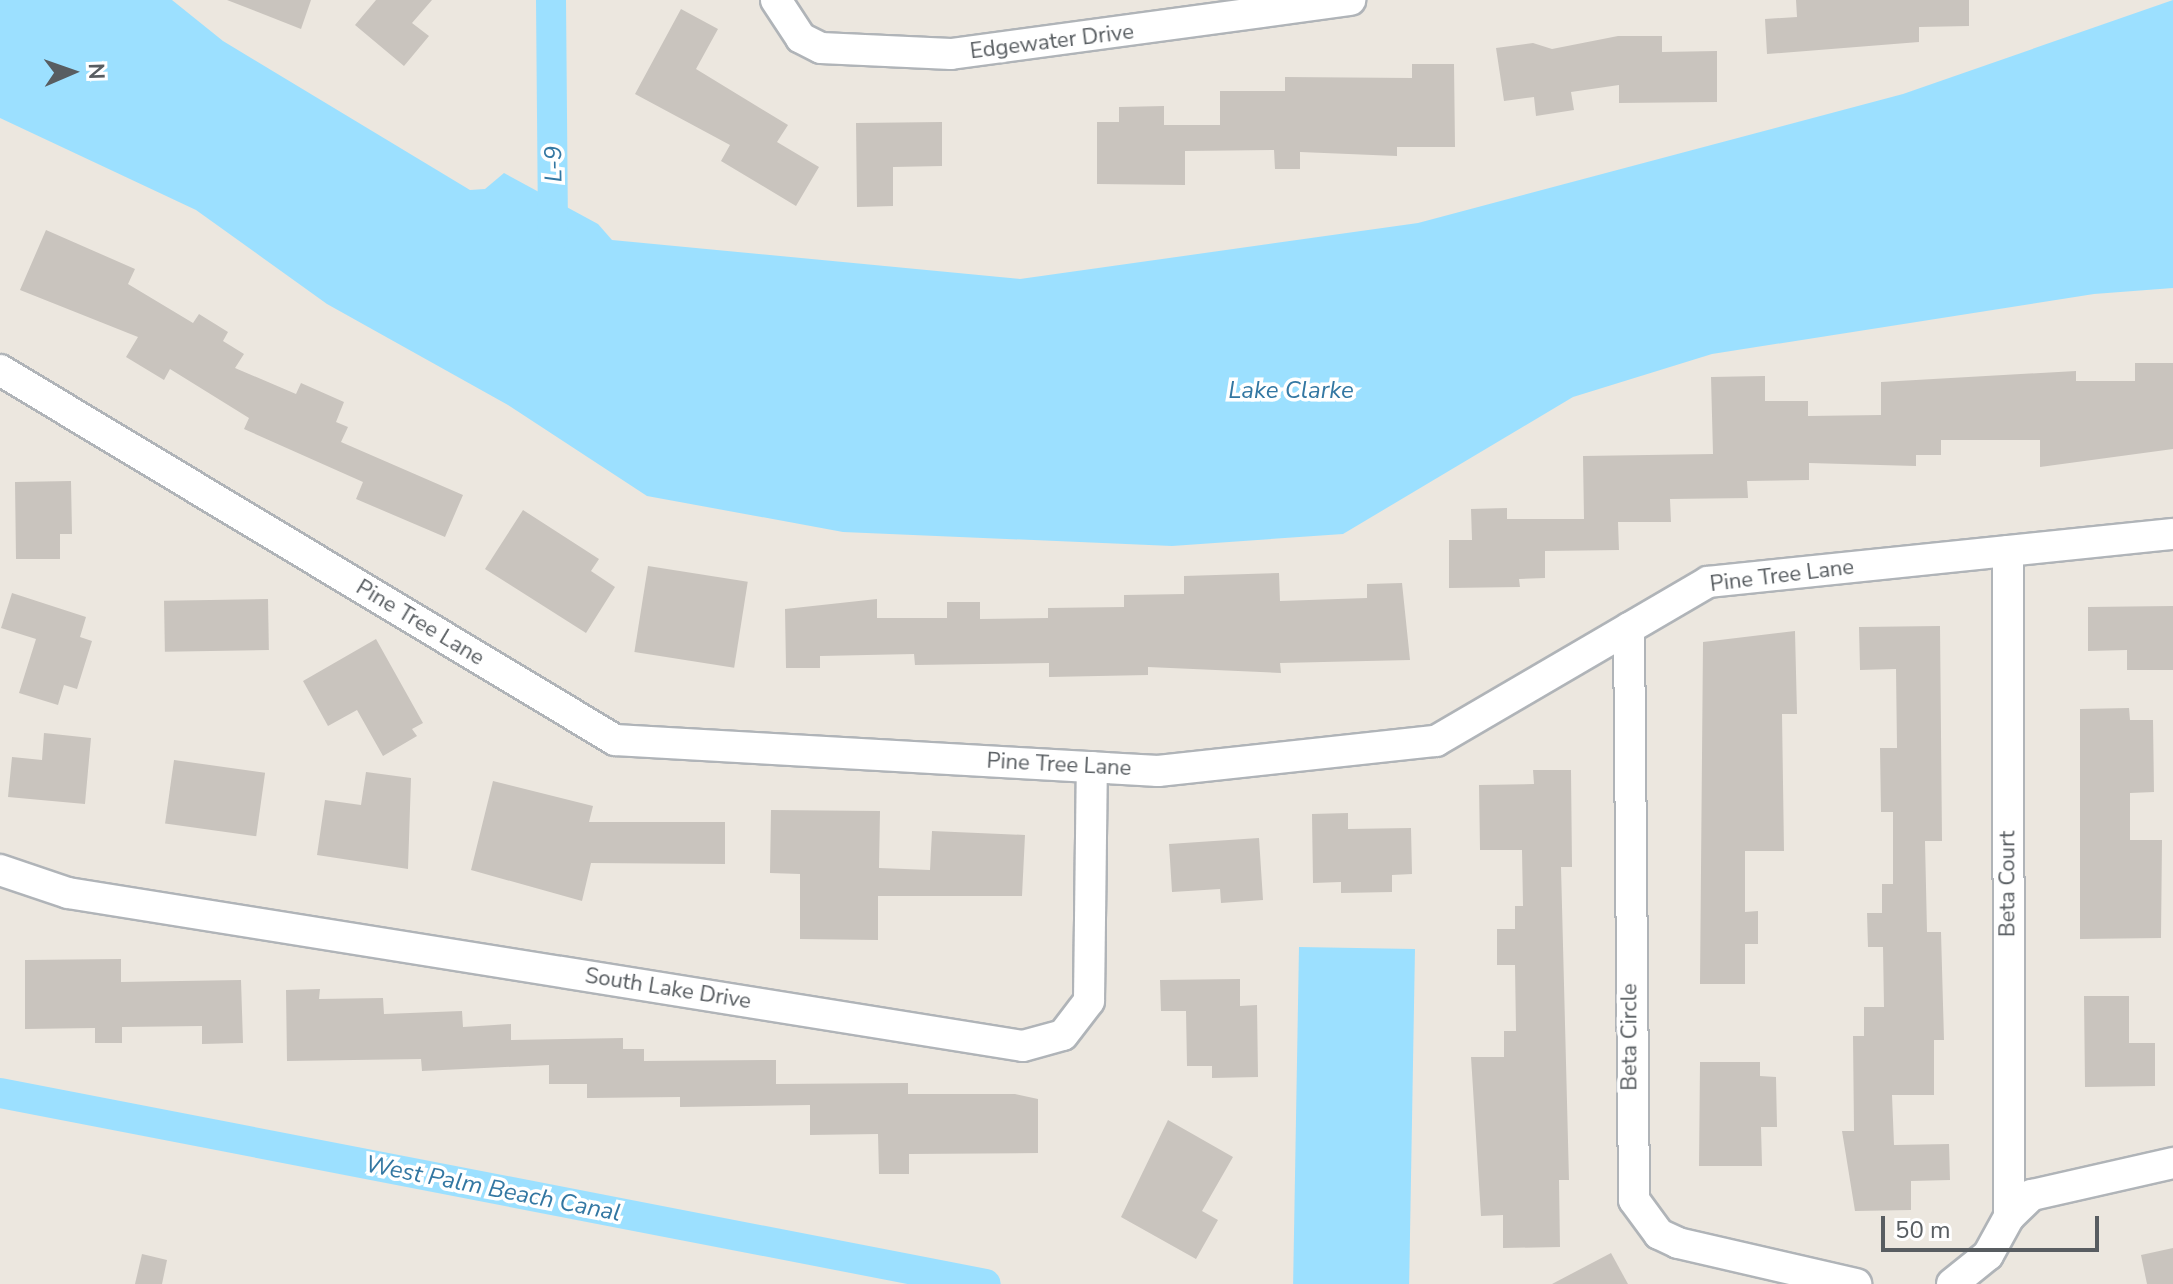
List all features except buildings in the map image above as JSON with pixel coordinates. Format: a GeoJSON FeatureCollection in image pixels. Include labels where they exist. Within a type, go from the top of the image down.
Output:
{"type":"FeatureCollection","features":[{"type":"Feature","properties":{"kind":"street","name":"Edgewater Drive"},"geometry":{"type":"LineString","coordinates":[[776,0],[786,21],[821,48],[951,54],[1350,0]]}},
{"type":"Feature","properties":{"kind":"street","name":"Pine Tree Lane"},"geometry":{"type":"LineString","coordinates":[[0,370],[615,740],[1158,771],[1436,741],[1708,582],[2173,534]]}},
{"type":"Feature","properties":{"kind":"street","name":"Beta Court"},"geometry":{"type":"LineString","coordinates":[[2008,551],[2009,1217]]}},
{"type":"Feature","properties":{"kind":"street","name":"Beta Circle"},"geometry":{"type":"LineString","coordinates":[[1629,628],[1634,1200],[1659,1234],[1678,1243],[1856,1284]]}},
{"type":"Feature","properties":{"kind":"street","name":"South Lake Drive"},"geometry":{"type":"LineString","coordinates":[[0,870],[68,893],[1023,1046],[1063,1035],[1089,1001],[1092,767]]}},
{"type":"Feature","properties":{"kind":"street"},"geometry":{"type":"LineString","coordinates":[[1952,1284],[1988,1255],[2009,1217],[2052,1187],[2173,1163]]}},
{"type":"Feature","properties":{"kind":"water","name":"Lake Clarke"},"geometry":{"type":"Polygon","coordinates":[[[0,0],[172,0],[223,41],[470,190],[485,189],[504,173],[598,224],[612,240],[1020,279],[1418,223],[1903,94],[2173,0],[2173,288],[2094,294],[1712,354],[1573,397],[1343,534],[1172,546],[843,532],[647,496],[508,405],[327,304],[196,210],[0,118],[0,0]]]}},
{"type":"Feature","properties":{"kind":"water"},"geometry":{"type":"Polygon","coordinates":[[[1299,947],[1415,949],[1409,1284],[1293,1284],[1299,947]]]}},
{"type":"Feature","properties":{"kind":"waterway","name":"L-9"},"geometry":{"type":"LineString","coordinates":[[551,0],[553,238]]}},
{"type":"Feature","properties":{"kind":"waterway","name":"West Palm Beach Canal"},"geometry":{"type":"LineString","coordinates":[[0,1093],[986,1284]]}}]}
